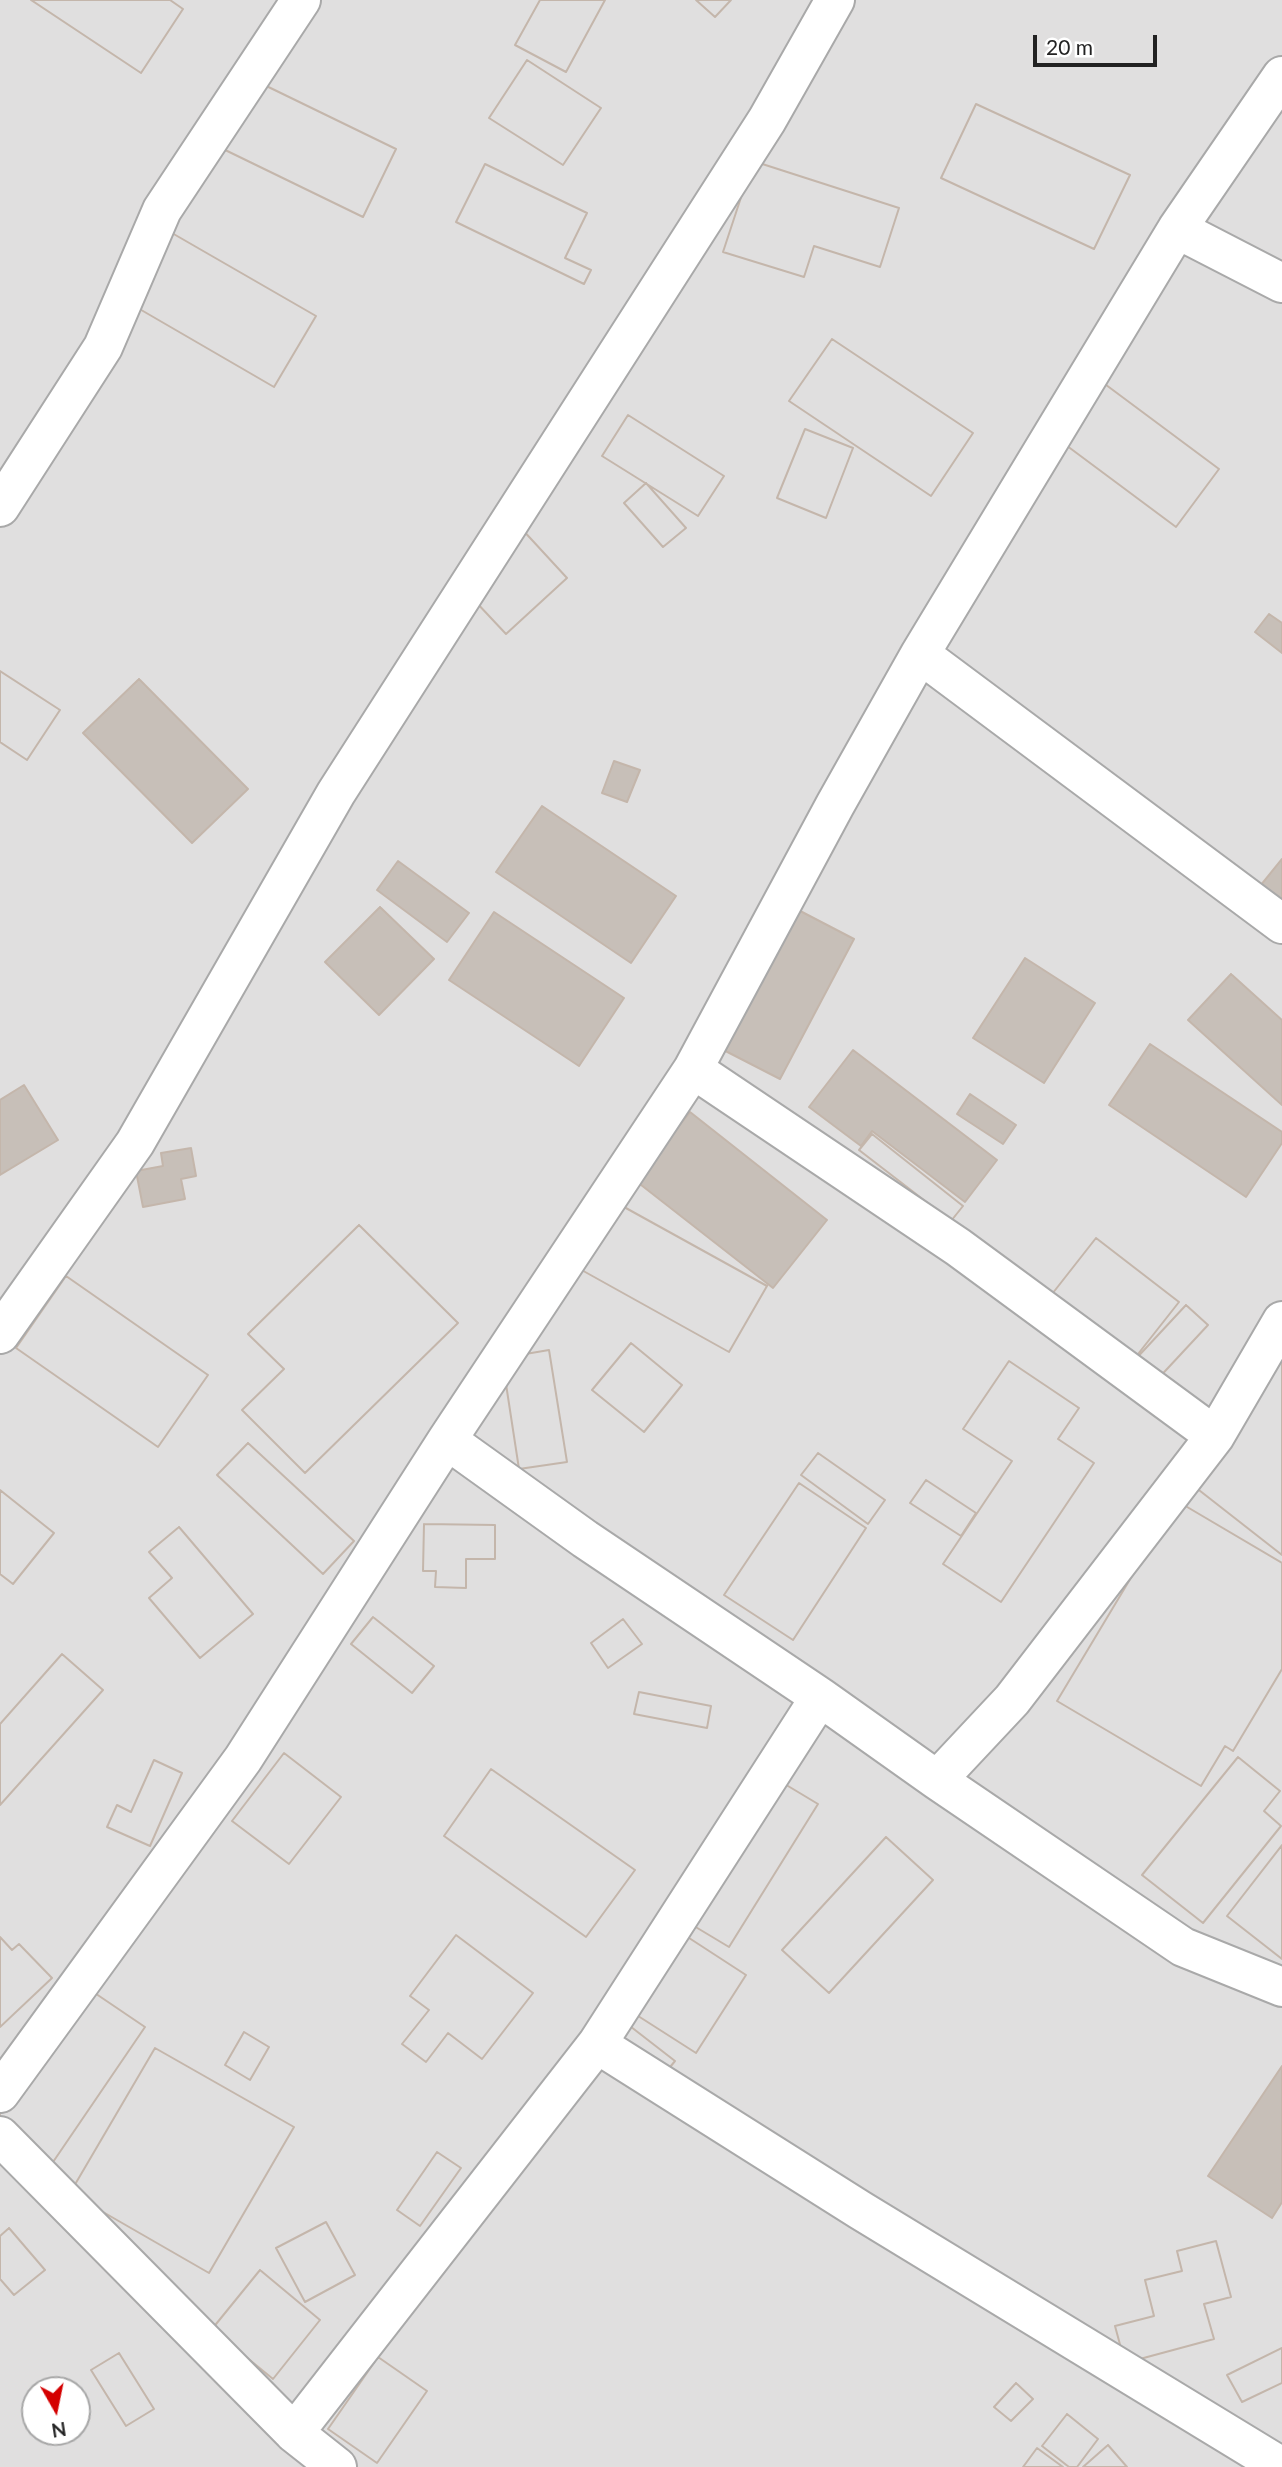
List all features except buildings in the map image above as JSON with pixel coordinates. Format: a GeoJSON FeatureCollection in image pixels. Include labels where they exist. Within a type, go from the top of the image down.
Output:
{"type":"FeatureCollection","features":[{"type":"Feature","properties":{"kind":"street"},"geometry":{"type":"LineString","coordinates":[[0,507],[103,347],[162,210],[301,0]]}},
{"type":"Feature","properties":{"kind":"street"},"geometry":{"type":"LineString","coordinates":[[0,1334],[135,1143],[336,793],[767,120],[835,0]]}},
{"type":"Feature","properties":{"kind":"street"},"geometry":{"type":"LineString","coordinates":[[0,2093],[243,1759],[447,1440],[693,1069],[835,805],[920,654],[1177,229],[1282,76]]}},
{"type":"Feature","properties":{"kind":"street"},"geometry":{"type":"LineString","coordinates":[[1177,229],[1282,283]]}},
{"type":"Feature","properties":{"kind":"street"},"geometry":{"type":"LineString","coordinates":[[920,654],[1282,924]]}},
{"type":"Feature","properties":{"kind":"street"},"geometry":{"type":"LineString","coordinates":[[693,1069],[958,1247],[1215,1436]]}},
{"type":"Feature","properties":{"kind":"street"},"geometry":{"type":"LineString","coordinates":[[937,1780],[1012,1700],[1215,1436],[1282,1321]]}},
{"type":"Feature","properties":{"kind":"street"},"geometry":{"type":"LineString","coordinates":[[447,1440],[584,1539],[820,1697],[1183,1947],[1282,1987]]}},
{"type":"Feature","properties":{"kind":"street"},"geometry":{"type":"LineString","coordinates":[[294,2433],[597,2044],[820,1697]]}},
{"type":"Feature","properties":{"kind":"street"},"geometry":{"type":"LineString","coordinates":[[597,2044],[860,2210],[1282,2467]]}},
{"type":"Feature","properties":{"kind":"street"},"geometry":{"type":"LineString","coordinates":[[6,2154],[294,2433],[337,2467]]}},
{"type":"Feature","properties":{"kind":"shaded area"},"geometry":{"type":"Polygon","coordinates":[[[0,0],[1282,0],[1282,2467],[0,2467],[0,0]]]}}]}
